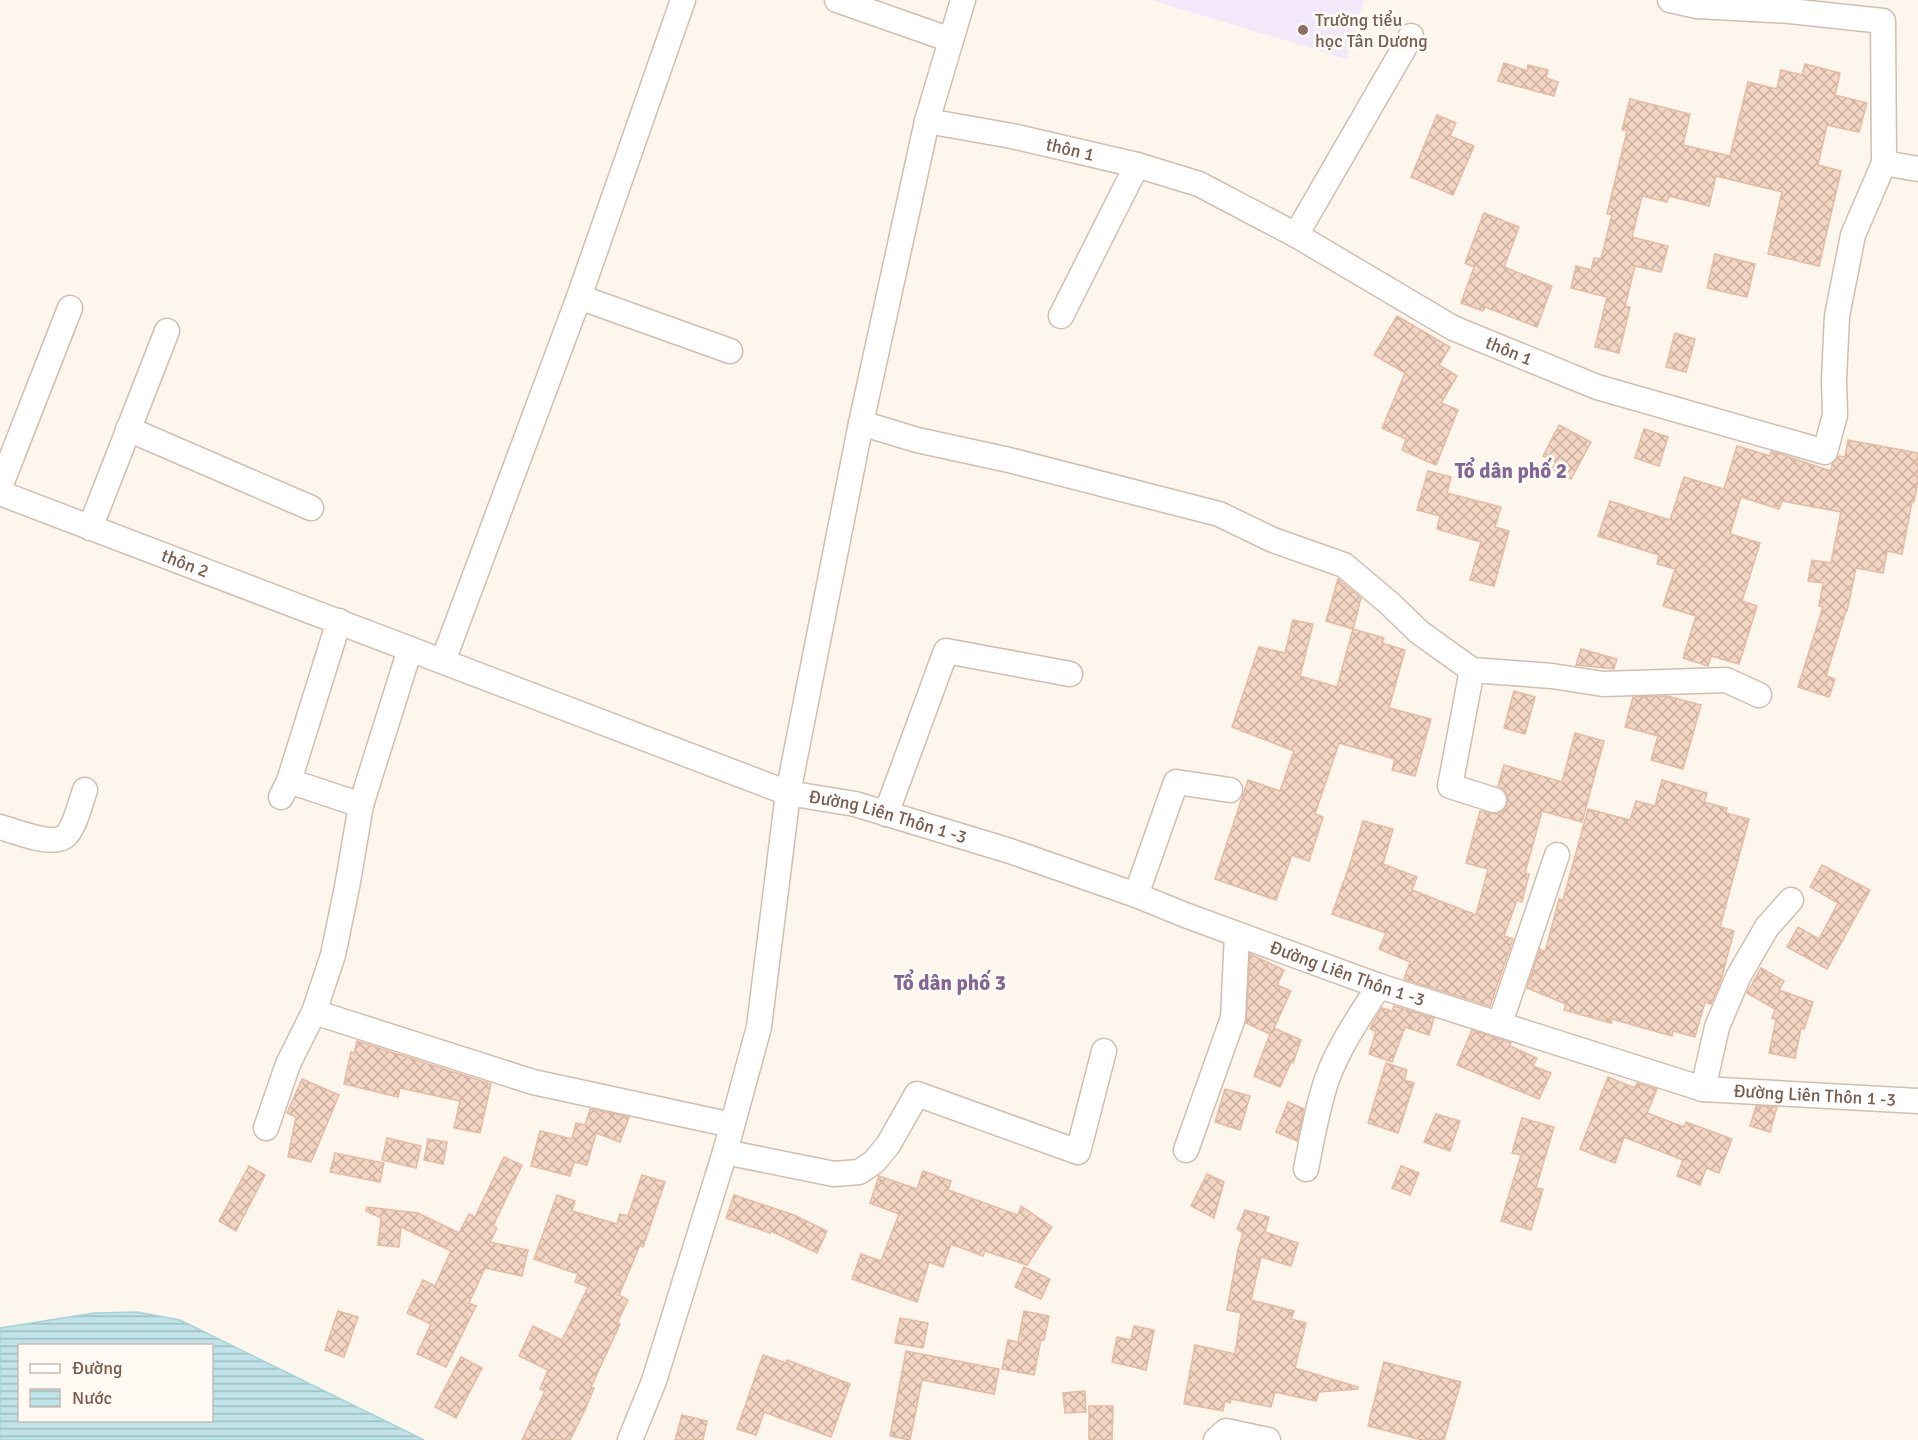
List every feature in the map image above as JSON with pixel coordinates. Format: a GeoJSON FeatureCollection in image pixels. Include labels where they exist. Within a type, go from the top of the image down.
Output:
{"type":"FeatureCollection","features":[{"type":"Feature","properties":{"kind":"street"},"geometry":{"type":"LineString","coordinates":[[443,661],[579,297],[682,0]]}},
{"type":"Feature","properties":{"kind":"street"},"geometry":{"type":"LineString","coordinates":[[837,0],[951,40]]}},
{"type":"Feature","properties":{"kind":"street"},"geometry":{"type":"LineString","coordinates":[[630,1440],[654,1381],[725,1152],[759,1027],[789,793],[861,423],[927,121],[963,0]]}},
{"type":"Feature","properties":{"kind":"street","name":"thôn 1"},"geometry":{"type":"LineString","coordinates":[[927,121],[1012,136],[1137,165],[1199,184],[1296,235],[1453,328],[1597,387],[1825,452],[1835,415],[1833,380],[1838,316],[1853,235],[1884,163],[1885,11],[1790,11],[1697,6],[1670,0]]}},
{"type":"Feature","properties":{"kind":"street"},"geometry":{"type":"LineString","coordinates":[[1296,235],[1411,36]]}},
{"type":"Feature","properties":{"kind":"street"},"geometry":{"type":"LineString","coordinates":[[1884,163],[1918,169]]}},
{"type":"Feature","properties":{"kind":"street"},"geometry":{"type":"LineString","coordinates":[[1061,316],[1137,165]]}},
{"type":"Feature","properties":{"kind":"street"},"geometry":{"type":"LineString","coordinates":[[579,297],[730,351]]}},
{"type":"Feature","properties":{"kind":"street"},"geometry":{"type":"LineString","coordinates":[[0,487],[70,308]]}},
{"type":"Feature","properties":{"kind":"street"},"geometry":{"type":"LineString","coordinates":[[90,528],[166,331]]}},
{"type":"Feature","properties":{"kind":"street"},"geometry":{"type":"LineString","coordinates":[[861,423],[917,441],[1010,460],[1219,514],[1273,540],[1344,565],[1419,632],[1472,670],[1552,676],[1603,684],[1726,680],[1760,695]]}},
{"type":"Feature","properties":{"kind":"street"},"geometry":{"type":"LineString","coordinates":[[128,429],[310,508]]}},
{"type":"Feature","properties":{"kind":"street","name":"thôn 2"},"geometry":{"type":"LineString","coordinates":[[0,493],[443,661]]}},
{"type":"Feature","properties":{"kind":"street"},"geometry":{"type":"LineString","coordinates":[[339,621],[285,789],[361,805]]}},
{"type":"Feature","properties":{"kind":"street"},"geometry":{"type":"LineString","coordinates":[[266,1128],[288,1064],[314,1012],[333,955],[361,805],[410,649]]}},
{"type":"Feature","properties":{"kind":"street"},"geometry":{"type":"LineString","coordinates":[[886,814],[946,651],[1070,674]]}},
{"type":"Feature","properties":{"kind":"street","name":"Đường Liên Thôn 1 -3"},"geometry":{"type":"LineString","coordinates":[[443,661],[789,793],[855,804],[1011,851],[1379,986],[1703,1089],[1918,1101]]}},
{"type":"Feature","properties":{"kind":"street"},"geometry":{"type":"LineString","coordinates":[[1472,670],[1461,718],[1450,786],[1494,800]]}},
{"type":"Feature","properties":{"kind":"street"},"geometry":{"type":"LineString","coordinates":[[1136,895],[1176,782],[1230,790]]}},
{"type":"Feature","properties":{"kind":"street"},"geometry":{"type":"LineString","coordinates":[[0,826],[37,838],[54,840],[64,838],[71,830],[86,790]]}},
{"type":"Feature","properties":{"kind":"street"},"geometry":{"type":"LineString","coordinates":[[1500,1023],[1557,855]]}},
{"type":"Feature","properties":{"kind":"street"},"geometry":{"type":"LineString","coordinates":[[1703,1089],[1717,1027],[1738,977],[1767,927],[1791,900]]}},
{"type":"Feature","properties":{"kind":"street"},"geometry":{"type":"LineString","coordinates":[[1186,1150],[1233,1018],[1237,934]]}},
{"type":"Feature","properties":{"kind":"street"},"geometry":{"type":"LineString","coordinates":[[1306,1169],[1327,1079],[1339,1051],[1379,986]]}},
{"type":"Feature","properties":{"kind":"street"},"geometry":{"type":"LineString","coordinates":[[314,1012],[533,1082],[732,1125]]}},
{"type":"Feature","properties":{"kind":"street"},"geometry":{"type":"LineString","coordinates":[[725,1152],[834,1174],[859,1172],[874,1162],[888,1145],[916,1094],[1078,1152],[1104,1051]]}},
{"type":"Feature","properties":{"kind":"street"},"geometry":{"type":"LineString","coordinates":[[1216,1440],[1226,1431],[1268,1440]]}},
{"type":"Feature","properties":{"kind":"shaded area","name":"Trường tiểu học Tân Dương"},"geometry":{"type":"Polygon","coordinates":[[[1151,0],[1364,0],[1347,59],[1151,0]]]}},
{"type":"Feature","properties":{"kind":"water"},"geometry":{"type":"Polygon","coordinates":[[[137,1312],[180,1320],[424,1440],[0,1440],[0,1328],[94,1313],[137,1312]]]}},
{"type":"Feature","properties":{"kind":"building"},"geometry":{"type":"Polygon","coordinates":[[[1504,63],[1527,71],[1528,65],[1548,70],[1546,78],[1558,82],[1554,96],[1498,81],[1504,63]]]}},
{"type":"Feature","properties":{"kind":"building"},"geometry":{"type":"Polygon","coordinates":[[[1805,64],[1840,73],[1835,95],[1867,103],[1859,132],[1827,125],[1818,165],[1841,171],[1819,266],[1768,254],[1782,192],[1716,176],[1709,206],[1669,196],[1667,202],[1642,196],[1632,237],[1668,246],[1661,272],[1635,266],[1625,306],[1630,307],[1619,353],[1595,347],[1607,297],[1571,288],[1576,266],[1591,270],[1594,258],[1601,259],[1612,215],[1607,214],[1627,131],[1622,130],[1630,99],[1690,114],[1683,145],[1730,156],[1748,82],[1777,89],[1781,70],[1802,75],[1805,64]]]}},
{"type":"Feature","properties":{"kind":"building"},"geometry":{"type":"Polygon","coordinates":[[[1437,115],[1456,123],[1450,136],[1474,146],[1453,195],[1411,177],[1437,115]]]}},
{"type":"Feature","properties":{"kind":"building"},"geometry":{"type":"Polygon","coordinates":[[[1484,213],[1519,227],[1504,267],[1552,286],[1537,327],[1485,307],[1483,311],[1461,303],[1474,267],[1465,263],[1484,213]]]}},
{"type":"Feature","properties":{"kind":"building"},"geometry":{"type":"Polygon","coordinates":[[[1715,254],[1755,264],[1747,297],[1707,288],[1715,254]]]}},
{"type":"Feature","properties":{"kind":"building"},"geometry":{"type":"Polygon","coordinates":[[[1397,316],[1450,347],[1439,365],[1457,376],[1441,403],[1458,410],[1436,465],[1402,450],[1406,439],[1382,428],[1405,373],[1374,355],[1397,316]]]}},
{"type":"Feature","properties":{"kind":"building"},"geometry":{"type":"Polygon","coordinates":[[[1675,333],[1695,339],[1686,372],[1666,367],[1675,333]]]}},
{"type":"Feature","properties":{"kind":"building"},"geometry":{"type":"Polygon","coordinates":[[[1559,425],[1591,442],[1571,479],[1552,469],[1556,462],[1543,456],[1559,425]]]}},
{"type":"Feature","properties":{"kind":"building"},"geometry":{"type":"Polygon","coordinates":[[[1644,429],[1668,437],[1659,466],[1635,458],[1644,429]]]}},
{"type":"Feature","properties":{"kind":"building"},"geometry":{"type":"Polygon","coordinates":[[[1848,440],[1918,453],[1918,481],[1902,554],[1887,551],[1883,573],[1856,568],[1847,611],[1826,676],[1835,679],[1829,697],[1798,687],[1823,607],[1819,606],[1823,583],[1808,581],[1812,560],[1831,563],[1841,512],[1782,501],[1779,509],[1741,497],[1730,534],[1760,543],[1742,601],[1757,606],[1739,664],[1711,656],[1708,666],[1683,658],[1696,616],[1663,606],[1675,569],[1657,564],[1659,555],[1598,536],[1610,501],[1670,520],[1684,477],[1724,489],[1737,446],[1770,456],[1771,451],[1831,471],[1832,464],[1839,456],[1845,457],[1848,440]]]}},
{"type":"Feature","properties":{"kind":"building"},"geometry":{"type":"Polygon","coordinates":[[[1428,471],[1451,477],[1447,493],[1501,507],[1495,527],[1509,531],[1494,586],[1470,580],[1481,542],[1437,529],[1440,516],[1417,510],[1428,471]]]}},
{"type":"Feature","properties":{"kind":"building"},"geometry":{"type":"Polygon","coordinates":[[[1338,579],[1361,598],[1353,629],[1326,621],[1338,579]]]}},
{"type":"Feature","properties":{"kind":"building"},"geometry":{"type":"Polygon","coordinates":[[[1293,620],[1313,624],[1300,676],[1337,687],[1353,629],[1384,638],[1382,643],[1405,650],[1389,708],[1431,719],[1415,776],[1392,770],[1395,759],[1339,743],[1315,814],[1323,817],[1309,861],[1292,855],[1276,900],[1215,879],[1248,780],[1280,791],[1294,751],[1232,727],[1259,647],[1285,653],[1293,620]]]}},
{"type":"Feature","properties":{"kind":"building"},"geometry":{"type":"Polygon","coordinates":[[[1581,649],[1617,659],[1614,669],[1576,665],[1581,649]]]}},
{"type":"Feature","properties":{"kind":"building"},"geometry":{"type":"Polygon","coordinates":[[[1514,691],[1535,697],[1525,734],[1504,728],[1514,691]]]}},
{"type":"Feature","properties":{"kind":"building"},"geometry":{"type":"Polygon","coordinates":[[[1667,696],[1701,705],[1683,769],[1651,760],[1658,736],[1625,727],[1633,697],[1667,696]]]}},
{"type":"Feature","properties":{"kind":"building"},"geometry":{"type":"Polygon","coordinates":[[[1575,733],[1604,741],[1582,822],[1542,811],[1525,873],[1529,874],[1522,902],[1517,900],[1504,936],[1513,939],[1490,1006],[1404,979],[1410,962],[1379,949],[1386,933],[1332,914],[1363,821],[1393,829],[1383,864],[1417,877],[1412,890],[1476,915],[1488,869],[1466,863],[1480,811],[1496,814],[1503,811],[1507,805],[1508,796],[1498,786],[1504,765],[1562,782],[1575,733]]]}},
{"type":"Feature","properties":{"kind":"building"},"geometry":{"type":"Polygon","coordinates":[[[1662,780],[1707,793],[1704,802],[1727,808],[1726,813],[1749,819],[1720,927],[1734,931],[1721,980],[1711,1004],[1705,1002],[1695,1037],[1673,1031],[1672,1036],[1612,1019],[1611,1023],[1564,1010],[1566,1004],[1527,988],[1540,949],[1545,952],[1559,899],[1563,900],[1588,809],[1630,820],[1636,801],[1655,806],[1662,780]]]}},
{"type":"Feature","properties":{"kind":"building"},"geometry":{"type":"Polygon","coordinates":[[[1822,865],[1870,890],[1827,969],[1787,947],[1798,927],[1819,939],[1838,903],[1810,887],[1822,865]]]}},
{"type":"Feature","properties":{"kind":"building"},"geometry":{"type":"Polygon","coordinates":[[[1250,954],[1284,970],[1277,985],[1291,991],[1274,1028],[1301,1040],[1293,1063],[1291,1062],[1280,1087],[1254,1076],[1270,1034],[1246,1023],[1250,954]]]}},
{"type":"Feature","properties":{"kind":"building"},"geometry":{"type":"Polygon","coordinates":[[[1761,968],[1784,981],[1779,990],[1813,1002],[1804,1029],[1801,1028],[1795,1058],[1769,1053],[1776,1020],[1772,1018],[1775,1009],[1747,993],[1761,968]]]}},
{"type":"Feature","properties":{"kind":"building"},"geometry":{"type":"Polygon","coordinates":[[[1394,1006],[1434,1018],[1429,1035],[1405,1027],[1392,1062],[1369,1054],[1376,1031],[1370,1029],[1372,1024],[1382,1008],[1392,1011],[1394,1006]]]}},
{"type":"Feature","properties":{"kind":"building"},"geometry":{"type":"Polygon","coordinates":[[[1472,1030],[1511,1043],[1510,1046],[1537,1058],[1533,1066],[1551,1073],[1539,1099],[1457,1065],[1472,1030]]]}},
{"type":"Feature","properties":{"kind":"building"},"geometry":{"type":"Polygon","coordinates":[[[357,1041],[491,1084],[480,1133],[454,1128],[460,1101],[400,1088],[398,1097],[344,1084],[351,1052],[354,1053],[357,1041]]]}},
{"type":"Feature","properties":{"kind":"building"},"geometry":{"type":"Polygon","coordinates":[[[1386,1063],[1407,1070],[1404,1080],[1414,1083],[1398,1133],[1368,1123],[1386,1063]]]}},
{"type":"Feature","properties":{"kind":"building"},"geometry":{"type":"Polygon","coordinates":[[[1608,1077],[1635,1088],[1637,1083],[1657,1089],[1647,1113],[1684,1127],[1686,1122],[1732,1139],[1719,1173],[1706,1168],[1700,1185],[1677,1176],[1683,1160],[1624,1137],[1615,1163],[1580,1149],[1608,1077]]]}},
{"type":"Feature","properties":{"kind":"building"},"geometry":{"type":"Polygon","coordinates":[[[302,1079],[339,1095],[311,1162],[288,1157],[296,1117],[287,1113],[302,1079]]]}},
{"type":"Feature","properties":{"kind":"building"},"geometry":{"type":"Polygon","coordinates":[[[1225,1089],[1250,1096],[1240,1130],[1215,1122],[1225,1089]]]}},
{"type":"Feature","properties":{"kind":"building"},"geometry":{"type":"Polygon","coordinates":[[[1288,1102],[1304,1109],[1297,1141],[1276,1132],[1288,1102]]]}},
{"type":"Feature","properties":{"kind":"building"},"geometry":{"type":"Polygon","coordinates":[[[1756,1106],[1777,1107],[1770,1132],[1750,1126],[1756,1106]]]}},
{"type":"Feature","properties":{"kind":"building"},"geometry":{"type":"Polygon","coordinates":[[[590,1109],[629,1117],[620,1142],[596,1133],[587,1165],[574,1162],[570,1176],[531,1166],[540,1131],[572,1139],[576,1123],[585,1125],[590,1109]]]}},
{"type":"Feature","properties":{"kind":"building"},"geometry":{"type":"Polygon","coordinates":[[[1436,1114],[1460,1121],[1450,1151],[1424,1142],[1436,1114]]]}},
{"type":"Feature","properties":{"kind":"building"},"geometry":{"type":"Polygon","coordinates":[[[1522,1118],[1554,1127],[1536,1188],[1543,1189],[1531,1230],[1501,1221],[1521,1155],[1512,1153],[1522,1118]]]}},
{"type":"Feature","properties":{"kind":"building"},"geometry":{"type":"Polygon","coordinates":[[[387,1138],[421,1146],[416,1168],[382,1160],[387,1138]]]}},
{"type":"Feature","properties":{"kind":"building"},"geometry":{"type":"Polygon","coordinates":[[[428,1139],[447,1142],[443,1164],[424,1160],[428,1139]]]}},
{"type":"Feature","properties":{"kind":"building"},"geometry":{"type":"Polygon","coordinates":[[[335,1153],[384,1163],[380,1182],[330,1172],[335,1153]]]}},
{"type":"Feature","properties":{"kind":"building"},"geometry":{"type":"Polygon","coordinates":[[[504,1157],[522,1165],[493,1226],[497,1228],[490,1242],[528,1250],[522,1276],[485,1268],[469,1303],[476,1306],[446,1367],[417,1354],[431,1324],[407,1313],[423,1280],[435,1286],[451,1251],[401,1227],[399,1247],[378,1245],[381,1218],[366,1211],[367,1207],[418,1213],[459,1233],[469,1214],[475,1217],[504,1157]]]}},
{"type":"Feature","properties":{"kind":"building"},"geometry":{"type":"Polygon","coordinates":[[[249,1166],[265,1175],[236,1231],[219,1221],[249,1166]]]}},
{"type":"Feature","properties":{"kind":"building"},"geometry":{"type":"Polygon","coordinates":[[[1401,1166],[1419,1173],[1410,1195],[1392,1188],[1401,1166]]]}},
{"type":"Feature","properties":{"kind":"building"},"geometry":{"type":"Polygon","coordinates":[[[923,1171],[951,1181],[948,1190],[1018,1215],[1021,1206],[1052,1227],[1027,1265],[985,1251],[983,1256],[951,1244],[943,1267],[929,1262],[917,1302],[852,1279],[861,1254],[881,1261],[899,1214],[870,1203],[879,1176],[917,1189],[923,1171]]]}},
{"type":"Feature","properties":{"kind":"building"},"geometry":{"type":"Polygon","coordinates":[[[1207,1174],[1224,1182],[1214,1218],[1191,1206],[1207,1174]]]}},
{"type":"Feature","properties":{"kind":"building"},"geometry":{"type":"Polygon","coordinates":[[[642,1175],[665,1182],[643,1247],[640,1245],[619,1295],[628,1300],[617,1323],[620,1324],[591,1387],[594,1388],[585,1410],[570,1440],[522,1440],[545,1391],[540,1389],[548,1370],[519,1356],[533,1326],[562,1340],[588,1287],[575,1282],[578,1274],[534,1259],[557,1195],[575,1201],[572,1211],[617,1224],[620,1214],[628,1216],[642,1175]]]}},
{"type":"Feature","properties":{"kind":"building"},"geometry":{"type":"Polygon","coordinates":[[[734,1195],[794,1215],[827,1231],[817,1253],[771,1231],[770,1233],[726,1218],[734,1195]]]}},
{"type":"Feature","properties":{"kind":"building"},"geometry":{"type":"Polygon","coordinates":[[[1245,1210],[1269,1217],[1265,1232],[1298,1243],[1291,1266],[1261,1257],[1251,1300],[1294,1311],[1291,1319],[1306,1323],[1295,1368],[1358,1387],[1358,1389],[1319,1392],[1316,1401],[1275,1392],[1271,1407],[1231,1399],[1230,1403],[1225,1401],[1223,1411],[1184,1404],[1195,1345],[1235,1354],[1241,1313],[1227,1310],[1243,1233],[1237,1229],[1245,1210]]]}},
{"type":"Feature","properties":{"kind":"building"},"geometry":{"type":"Polygon","coordinates":[[[1024,1267],[1050,1279],[1041,1299],[1015,1287],[1024,1267]]]}},
{"type":"Feature","properties":{"kind":"building"},"geometry":{"type":"Polygon","coordinates":[[[338,1311],[358,1317],[344,1357],[325,1350],[338,1311]]]}},
{"type":"Feature","properties":{"kind":"building"},"geometry":{"type":"Polygon","coordinates":[[[1024,1311],[1049,1316],[1044,1340],[1041,1340],[1034,1375],[1002,1369],[1008,1340],[1018,1342],[1024,1311]]]}},
{"type":"Feature","properties":{"kind":"building"},"geometry":{"type":"Polygon","coordinates":[[[900,1318],[928,1323],[923,1348],[895,1343],[900,1318]]]}},
{"type":"Feature","properties":{"kind":"building"},"geometry":{"type":"Polygon","coordinates":[[[1134,1326],[1154,1330],[1146,1370],[1112,1362],[1117,1337],[1131,1340],[1134,1326]]]}},
{"type":"Feature","properties":{"kind":"building"},"geometry":{"type":"Polygon","coordinates":[[[906,1351],[999,1369],[994,1394],[922,1380],[910,1440],[890,1436],[906,1351]]]}},
{"type":"Feature","properties":{"kind":"building"},"geometry":{"type":"Polygon","coordinates":[[[763,1355],[786,1363],[787,1360],[850,1384],[831,1437],[764,1412],[756,1435],[737,1429],[763,1355]]]}},
{"type":"Feature","properties":{"kind":"building"},"geometry":{"type":"Polygon","coordinates":[[[461,1357],[482,1368],[456,1418],[435,1407],[461,1357]]]}},
{"type":"Feature","properties":{"kind":"building"},"geometry":{"type":"Polygon","coordinates":[[[1384,1362],[1461,1382],[1444,1440],[1422,1440],[1368,1426],[1384,1362]]]}},
{"type":"Feature","properties":{"kind":"building"},"geometry":{"type":"Polygon","coordinates":[[[1085,1391],[1086,1412],[1065,1413],[1063,1393],[1085,1391]]]}},
{"type":"Feature","properties":{"kind":"building"},"geometry":{"type":"Polygon","coordinates":[[[1089,1406],[1113,1406],[1112,1440],[1089,1440],[1089,1406]]]}},
{"type":"Feature","properties":{"kind":"building"},"geometry":{"type":"Polygon","coordinates":[[[682,1415],[707,1421],[703,1440],[675,1440],[682,1415]]]}},
{"type":"Feature","properties":{"kind":"place","name":"Trường tiểu học Tân Dương"},"geometry":{"type":"Point","coordinates":[1303,30]}},
{"type":"Feature","properties":{"kind":"district","name":"Tổ dân phố 2"},"geometry":{"type":"Point","coordinates":[1511,471]}},
{"type":"Feature","properties":{"kind":"district","name":"Tổ dân phố 3"},"geometry":{"type":"Point","coordinates":[950,983]}}]}
